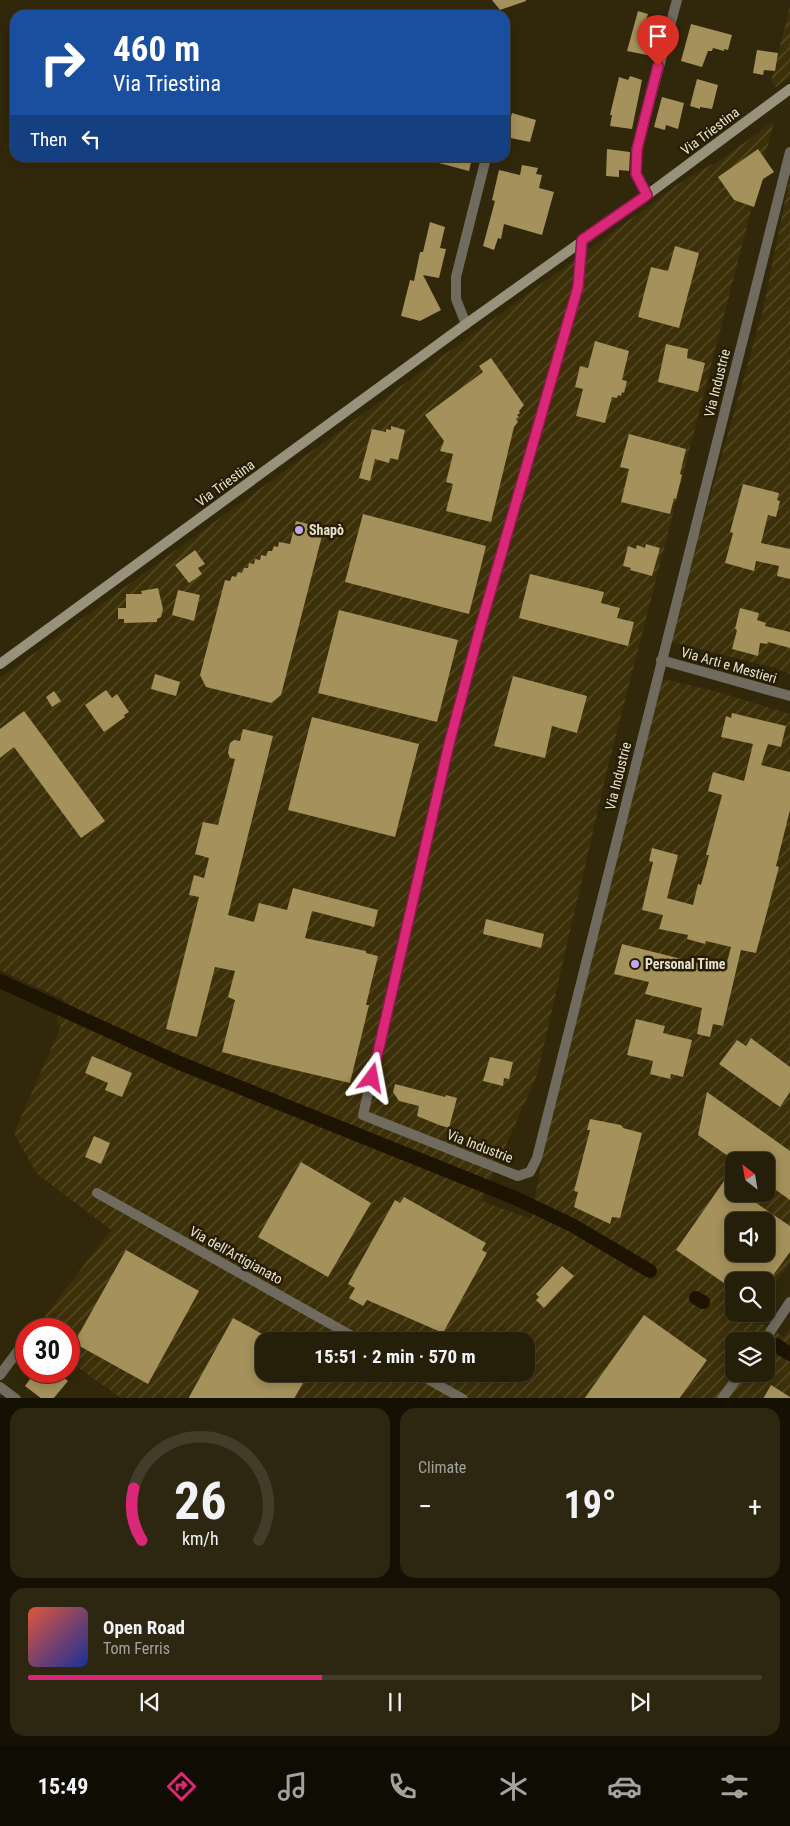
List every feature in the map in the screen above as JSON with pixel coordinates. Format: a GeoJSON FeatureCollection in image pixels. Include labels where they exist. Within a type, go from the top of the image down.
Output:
{"type":"FeatureCollection","features":[{"type":"Feature","properties":{"kind":"main road","name":"Via Triestina"},"geometry":{"type":"LineString","coordinates":[[0,664],[466,324],[647,195],[790,89]]}},
{"type":"Feature","properties":{"kind":"street"},"geometry":{"type":"LineString","coordinates":[[647,195],[636,174],[637,149],[677,0]]}},
{"type":"Feature","properties":{"kind":"street","name":"Via Industrie"},"geometry":{"type":"LineString","coordinates":[[582,240],[578,287],[480,628],[449,744],[363,1115],[518,1176],[530,1172],[536,1158],[790,152]]}},
{"type":"Feature","properties":{"kind":"street"},"geometry":{"type":"LineString","coordinates":[[466,324],[456,299],[456,277],[485,162]]}},
{"type":"Feature","properties":{"kind":"street","name":"Via Arti e Mestieri"},"geometry":{"type":"LineString","coordinates":[[661,660],[790,696]]}},
{"type":"Feature","properties":{"kind":"street","name":"Via dell'Artigianato"},"geometry":{"type":"LineString","coordinates":[[97,1193],[345,1332]]}},
{"type":"Feature","properties":{"kind":"street"},"geometry":{"type":"LineString","coordinates":[[770,1332],[790,1302]]}},
{"type":"Feature","properties":{"kind":"street"},"geometry":{"type":"LineString","coordinates":[[0,1375],[15,1355]]}},
{"type":"Feature","properties":{"kind":"street"},"geometry":{"type":"LineString","coordinates":[[434,1382],[463,1398]]}},
{"type":"Feature","properties":{"kind":"street"},"geometry":{"type":"LineString","coordinates":[[722,1398],[734,1382]]}},
{"type":"Feature","properties":{"kind":"street"},"geometry":{"type":"LineString","coordinates":[[0,1387],[16,1398]]}},
{"type":"Feature","properties":{"kind":"shaded area"},"geometry":{"type":"Polygon","coordinates":[[[790,6],[790,77],[776,87],[771,82],[790,6]]]}},
{"type":"Feature","properties":{"kind":"shaded area"},"geometry":{"type":"Polygon","coordinates":[[[774,121],[608,766],[537,1075],[481,1201],[531,1219],[550,1116],[658,678],[711,690],[790,714],[790,1263],[775,1284],[775,1272],[725,1272],[725,1322],[759,1322],[784,1337],[790,1329],[790,1398],[121,1398],[80,1369],[80,1318],[43,1318],[111,1230],[36,1173],[14,1133],[61,1026],[56,1023],[64,1000],[0,970],[0,678],[687,178],[722,159],[774,121]]]}},
{"type":"Feature","properties":{"kind":"shaded area"},"geometry":{"type":"Polygon","coordinates":[[[790,176],[790,674],[775,668],[669,641],[763,310],[790,176]]]}},
{"type":"Feature","properties":{"kind":"building"},"geometry":{"type":"Polygon","coordinates":[[[492,0],[526,0],[526,1],[500,10],[492,0]]]}},
{"type":"Feature","properties":{"kind":"building"},"geometry":{"type":"Polygon","coordinates":[[[638,11],[648,14],[646,20],[655,22],[647,55],[627,51],[638,11]]]}},
{"type":"Feature","properties":{"kind":"building"},"geometry":{"type":"Polygon","coordinates":[[[691,24],[732,35],[728,50],[724,49],[724,51],[713,48],[712,51],[708,51],[702,67],[681,61],[691,24]]]}},
{"type":"Feature","properties":{"kind":"building"},"geometry":{"type":"Polygon","coordinates":[[[757,50],[778,53],[775,71],[764,70],[763,75],[753,73],[757,50]]]}},
{"type":"Feature","properties":{"kind":"building"},"geometry":{"type":"Polygon","coordinates":[[[630,76],[642,80],[632,129],[610,126],[612,115],[610,115],[619,77],[628,80],[630,76]]]}},
{"type":"Feature","properties":{"kind":"building"},"geometry":{"type":"Polygon","coordinates":[[[697,79],[718,85],[712,109],[700,107],[700,109],[690,106],[697,79]]]}},
{"type":"Feature","properties":{"kind":"building"},"geometry":{"type":"Polygon","coordinates":[[[662,97],[684,103],[678,129],[666,125],[665,130],[654,127],[662,97]]]}},
{"type":"Feature","properties":{"kind":"building"},"geometry":{"type":"Polygon","coordinates":[[[512,113],[536,120],[530,142],[510,138],[512,113]]]}},
{"type":"Feature","properties":{"kind":"building"},"geometry":{"type":"Polygon","coordinates":[[[607,149],[630,152],[629,171],[619,170],[619,177],[606,176],[607,149]]]}},
{"type":"Feature","properties":{"kind":"building"},"geometry":{"type":"Polygon","coordinates":[[[758,149],[774,172],[763,179],[754,207],[734,200],[718,177],[758,149]]]}},
{"type":"Feature","properties":{"kind":"building"},"geometry":{"type":"Polygon","coordinates":[[[435,162],[471,162],[469,171],[435,162]]]}},
{"type":"Feature","properties":{"kind":"building"},"geometry":{"type":"Polygon","coordinates":[[[522,165],[538,168],[536,174],[542,175],[539,188],[554,192],[542,235],[504,224],[501,239],[498,238],[494,250],[483,246],[495,201],[492,200],[499,170],[520,175],[522,165]]]}},
{"type":"Feature","properties":{"kind":"building"},"geometry":{"type":"Polygon","coordinates":[[[430,222],[445,227],[440,248],[446,249],[439,278],[423,275],[441,310],[420,321],[401,316],[410,280],[414,281],[420,252],[423,252],[430,222]]]}},
{"type":"Feature","properties":{"kind":"building"},"geometry":{"type":"Polygon","coordinates":[[[675,246],[699,253],[679,328],[638,317],[651,267],[668,271],[675,246]]]}},
{"type":"Feature","properties":{"kind":"building"},"geometry":{"type":"Polygon","coordinates":[[[595,341],[629,351],[622,380],[627,381],[624,393],[622,392],[621,396],[618,395],[617,398],[612,397],[605,423],[576,416],[583,389],[575,387],[580,366],[588,368],[595,341]]]}},
{"type":"Feature","properties":{"kind":"building"},"geometry":{"type":"Polygon","coordinates":[[[666,344],[688,349],[687,358],[705,363],[698,392],[658,382],[666,344]]]}},
{"type":"Feature","properties":{"kind":"building"},"geometry":{"type":"Polygon","coordinates":[[[491,358],[524,405],[517,415],[519,417],[516,419],[518,422],[514,427],[491,522],[446,511],[453,484],[446,482],[453,454],[440,451],[444,441],[425,415],[483,372],[479,366],[491,358]]]}},
{"type":"Feature","properties":{"kind":"building"},"geometry":{"type":"Polygon","coordinates":[[[391,426],[405,430],[398,460],[390,458],[389,463],[375,459],[370,481],[359,478],[372,429],[386,432],[386,429],[391,430],[391,426]]]}},
{"type":"Feature","properties":{"kind":"building"},"geometry":{"type":"Polygon","coordinates":[[[629,434],[686,449],[680,474],[682,475],[670,514],[621,502],[629,469],[620,467],[629,434]]]}},
{"type":"Feature","properties":{"kind":"building"},"geometry":{"type":"Polygon","coordinates":[[[743,484],[779,493],[777,500],[780,501],[776,517],[768,515],[761,543],[790,549],[790,579],[777,576],[779,566],[756,561],[754,571],[725,563],[733,533],[730,532],[743,484]]]}},
{"type":"Feature","properties":{"kind":"building"},"geometry":{"type":"Polygon","coordinates":[[[363,514],[486,546],[469,614],[345,582],[363,514]]]}},
{"type":"Feature","properties":{"kind":"building"},"geometry":{"type":"Polygon","coordinates":[[[296,521],[324,528],[281,695],[271,703],[206,687],[200,675],[225,580],[230,581],[232,576],[236,577],[238,572],[242,573],[244,568],[248,568],[249,563],[254,564],[255,559],[260,560],[261,555],[266,556],[268,551],[272,551],[274,546],[278,547],[279,542],[290,544],[296,521]]]}},
{"type":"Feature","properties":{"kind":"building"},"geometry":{"type":"Polygon","coordinates":[[[646,544],[660,548],[652,576],[623,566],[628,546],[636,549],[637,545],[645,548],[646,544]]]}},
{"type":"Feature","properties":{"kind":"building"},"geometry":{"type":"Polygon","coordinates":[[[195,550],[205,564],[198,568],[202,574],[189,583],[175,565],[195,550]]]}},
{"type":"Feature","properties":{"kind":"building"},"geometry":{"type":"Polygon","coordinates":[[[530,574],[604,592],[601,603],[620,608],[617,618],[634,622],[628,646],[519,618],[530,574]]]}},
{"type":"Feature","properties":{"kind":"building"},"geometry":{"type":"Polygon","coordinates":[[[158,588],[163,609],[161,617],[157,619],[157,622],[124,623],[124,619],[118,619],[118,608],[126,608],[126,594],[142,594],[141,591],[158,588]]]}},
{"type":"Feature","properties":{"kind":"building"},"geometry":{"type":"Polygon","coordinates":[[[178,590],[200,595],[194,621],[172,615],[178,590]]]}},
{"type":"Feature","properties":{"kind":"building"},"geometry":{"type":"Polygon","coordinates":[[[740,608],[759,613],[757,620],[766,623],[765,626],[790,632],[790,648],[768,642],[767,644],[760,643],[758,656],[732,649],[740,608]]]}},
{"type":"Feature","properties":{"kind":"building"},"geometry":{"type":"Polygon","coordinates":[[[339,610],[458,640],[437,722],[318,693],[339,610]]]}},
{"type":"Feature","properties":{"kind":"building"},"geometry":{"type":"Polygon","coordinates":[[[155,674],[180,682],[176,696],[151,689],[155,674]]]}},
{"type":"Feature","properties":{"kind":"building"},"geometry":{"type":"Polygon","coordinates":[[[513,676],[587,696],[577,733],[552,726],[545,758],[494,746],[513,676]]]}},
{"type":"Feature","properties":{"kind":"building"},"geometry":{"type":"Polygon","coordinates":[[[106,690],[112,698],[117,694],[129,712],[104,732],[85,705],[106,690]]]}},
{"type":"Feature","properties":{"kind":"building"},"geometry":{"type":"Polygon","coordinates":[[[54,691],[61,701],[52,707],[46,697],[54,691]]]}},
{"type":"Feature","properties":{"kind":"building"},"geometry":{"type":"Polygon","coordinates":[[[24,711],[105,821],[81,838],[14,747],[0,758],[0,729],[24,711]]]}},
{"type":"Feature","properties":{"kind":"building"},"geometry":{"type":"Polygon","coordinates":[[[732,713],[786,726],[781,747],[768,744],[761,765],[790,772],[790,810],[776,866],[779,867],[756,953],[741,950],[723,1026],[713,1024],[710,1037],[697,1034],[702,1008],[645,994],[649,982],[614,974],[622,944],[725,970],[731,947],[706,941],[705,944],[687,939],[688,935],[659,929],[663,915],[642,910],[653,862],[649,861],[652,848],[678,855],[667,898],[693,905],[698,884],[701,885],[709,855],[706,855],[722,795],[708,791],[713,772],[744,781],[753,744],[721,737],[726,716],[731,718],[732,713]]]}},
{"type":"Feature","properties":{"kind":"building"},"geometry":{"type":"Polygon","coordinates":[[[312,717],[419,744],[395,837],[288,810],[312,717]]]}},
{"type":"Feature","properties":{"kind":"building"},"geometry":{"type":"Polygon","coordinates":[[[243,729],[273,736],[228,915],[254,922],[259,903],[287,910],[293,888],[378,910],[374,927],[312,911],[305,938],[366,951],[366,953],[378,956],[366,1005],[369,1005],[350,1083],[222,1052],[235,1000],[228,997],[235,971],[215,967],[197,1037],[166,1029],[199,897],[189,895],[194,875],[204,878],[209,858],[195,854],[203,822],[218,825],[235,759],[230,758],[228,753],[230,743],[234,740],[240,741],[243,729]]]}},
{"type":"Feature","properties":{"kind":"building"},"geometry":{"type":"Polygon","coordinates":[[[486,919],[544,934],[541,948],[483,934],[486,919]]]}},
{"type":"Feature","properties":{"kind":"building"},"geometry":{"type":"Polygon","coordinates":[[[636,1019],[665,1026],[663,1033],[692,1040],[683,1077],[671,1074],[670,1079],[650,1074],[653,1061],[627,1055],[636,1019]]]}},
{"type":"Feature","properties":{"kind":"building"},"geometry":{"type":"Polygon","coordinates":[[[751,1038],[790,1067],[790,1092],[780,1107],[719,1064],[737,1040],[746,1046],[751,1038]]]}},
{"type":"Feature","properties":{"kind":"building"},"geometry":{"type":"Polygon","coordinates":[[[92,1056],[132,1073],[122,1097],[105,1090],[108,1083],[85,1073],[92,1056]]]}},
{"type":"Feature","properties":{"kind":"building"},"geometry":{"type":"Polygon","coordinates":[[[490,1057],[513,1062],[509,1079],[504,1078],[503,1086],[483,1081],[490,1057]]]}},
{"type":"Feature","properties":{"kind":"building"},"geometry":{"type":"Polygon","coordinates":[[[395,1084],[445,1097],[446,1095],[457,1098],[449,1128],[417,1116],[419,1106],[399,1101],[393,1092],[395,1084]]]}},
{"type":"Feature","properties":{"kind":"building"},"geometry":{"type":"Polygon","coordinates":[[[707,1092],[790,1151],[790,1200],[775,1189],[775,1152],[725,1152],[725,1154],[698,1135],[707,1092]]]}},
{"type":"Feature","properties":{"kind":"building"},"geometry":{"type":"Polygon","coordinates":[[[590,1119],[621,1125],[623,1128],[642,1133],[620,1218],[612,1217],[610,1224],[574,1207],[578,1192],[574,1191],[590,1130],[587,1130],[590,1119]]]}},
{"type":"Feature","properties":{"kind":"building"},"geometry":{"type":"Polygon","coordinates":[[[94,1136],[110,1143],[101,1164],[85,1157],[94,1136]]]}},
{"type":"Feature","properties":{"kind":"building"},"geometry":{"type":"Polygon","coordinates":[[[301,1162],[371,1203],[328,1277],[258,1237],[301,1162]]]}},
{"type":"Feature","properties":{"kind":"building"},"geometry":{"type":"Polygon","coordinates":[[[724,1181],[725,1202],[755,1202],[769,1212],[725,1212],[725,1262],[775,1262],[775,1216],[790,1226],[790,1252],[775,1273],[725,1272],[725,1284],[676,1250],[724,1181]]]}},
{"type":"Feature","properties":{"kind":"building"},"geometry":{"type":"Polygon","coordinates":[[[404,1197],[486,1243],[482,1250],[487,1253],[444,1332],[367,1300],[363,1306],[349,1298],[355,1288],[348,1284],[395,1200],[400,1203],[404,1197]]]}},
{"type":"Feature","properties":{"kind":"building"},"geometry":{"type":"Polygon","coordinates":[[[126,1250],[199,1291],[148,1384],[80,1346],[80,1332],[126,1250]]]}},
{"type":"Feature","properties":{"kind":"building"},"geometry":{"type":"Polygon","coordinates":[[[562,1266],[574,1276],[544,1308],[536,1300],[539,1297],[536,1294],[562,1266]]]}},
{"type":"Feature","properties":{"kind":"building"},"geometry":{"type":"Polygon","coordinates":[[[644,1315],[707,1360],[680,1398],[585,1398],[644,1315]]]}},
{"type":"Feature","properties":{"kind":"building"},"geometry":{"type":"Polygon","coordinates":[[[233,1318],[259,1332],[255,1332],[255,1382],[304,1382],[295,1398],[189,1398],[233,1318]]]}},
{"type":"Feature","properties":{"kind":"building"},"geometry":{"type":"Polygon","coordinates":[[[27,1383],[66,1383],[54,1398],[41,1398],[25,1386],[27,1383]]]}},
{"type":"Feature","properties":{"kind":"building"},"geometry":{"type":"Polygon","coordinates":[[[771,1385],[790,1397],[790,1398],[764,1398],[771,1385]]]}},
{"type":"Feature","properties":{"kind":"waterway"},"geometry":{"type":"LineString","coordinates":[[0,981],[177,1062],[515,1198],[572,1225],[650,1271]]}},
{"type":"Feature","properties":{"kind":"waterway"},"geometry":{"type":"LineString","coordinates":[[696,1298],[703,1302]]}},
{"type":"Feature","properties":{"kind":"waterway"},"geometry":{"type":"LineString","coordinates":[[776,1345],[790,1354]]}},
{"type":"Feature","properties":{"kind":"place","name":"Shapò"},"geometry":{"type":"Point","coordinates":[299,530]}},
{"type":"Feature","properties":{"kind":"place","name":"Personal Time"},"geometry":{"type":"Point","coordinates":[635,964]}},
{"type":"Feature","properties":{"kind":"route"},"geometry":{"type":"LineString","coordinates":[[372,1078],[449,744],[480,628],[578,287],[582,240],[647,195],[636,174],[637,149],[658,66]]}}]}
